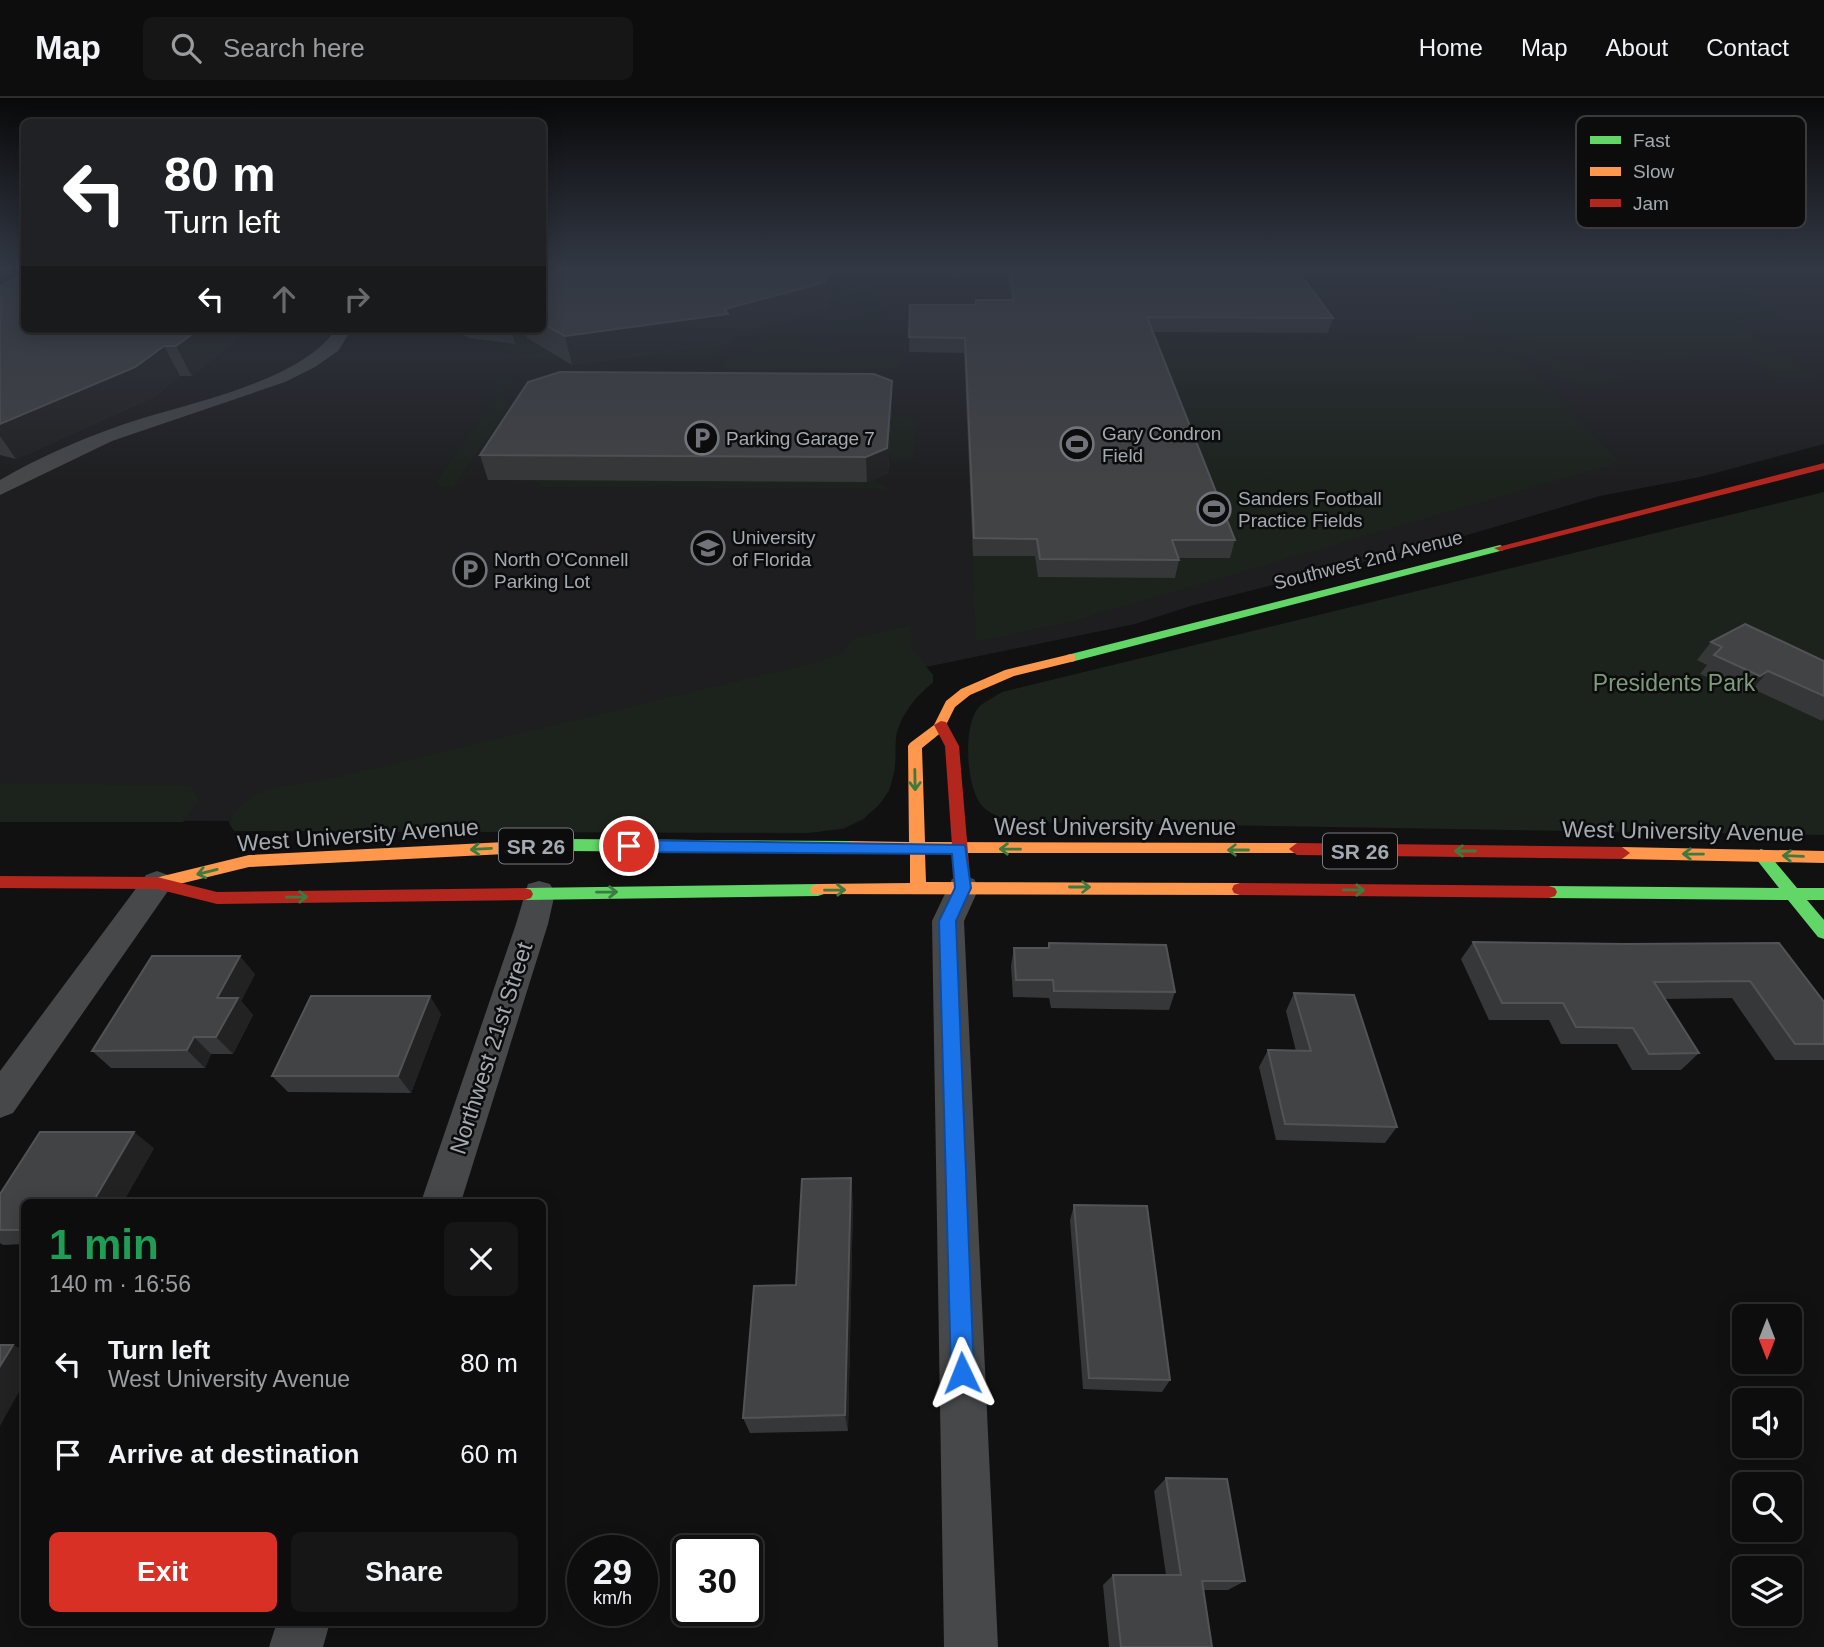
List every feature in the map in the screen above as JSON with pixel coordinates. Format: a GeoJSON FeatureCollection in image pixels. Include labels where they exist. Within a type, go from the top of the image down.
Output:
{"type":"FeatureCollection","features":[{"type":"Feature","properties":{"kind":"main road","name":"Southwest 2nd Avenue"},"geometry":{"type":"LineString","coordinates":[[917,848],[915,746],[942,725],[946,709],[953,701],[981,684],[1007,674],[1824,466]]}},
{"type":"Feature","properties":{"kind":"main road"},"geometry":{"type":"LineString","coordinates":[[942,725],[952,746],[960,849],[955,904]]}},
{"type":"Feature","properties":{"kind":"main road","name":"West University Avenue"},"geometry":{"type":"LineString","coordinates":[[157,883],[249,861],[552,845],[1824,857]]}},
{"type":"Feature","properties":{"kind":"main road"},"geometry":{"type":"LineString","coordinates":[[917,848],[918,888]]}},
{"type":"Feature","properties":{"kind":"main road"},"geometry":{"type":"LineString","coordinates":[[1761,855],[1824,932]]}},
{"type":"Feature","properties":{"kind":"main road","name":"West University Avenue"},"geometry":{"type":"LineString","coordinates":[[0,882],[157,883],[217,898],[918,888]]}},
{"type":"Feature","properties":{"kind":"main road","name":"SR 26"},"geometry":{"type":"LineString","coordinates":[[955,904],[1824,894]]}},
{"type":"Feature","properties":{"kind":"street"},"geometry":{"type":"LineString","coordinates":[[0,489],[43,464],[121,431],[256,389],[290,375],[329,351],[339,340]]}},
{"type":"Feature","properties":{"kind":"street"},"geometry":{"type":"LineString","coordinates":[[0,1101],[157,883]]}},
{"type":"Feature","properties":{"kind":"street"},"geometry":{"type":"LineString","coordinates":[[918,888],[955,904],[971,1647]]}},
{"type":"Feature","properties":{"kind":"street","name":"Northwest 21st Street"},"geometry":{"type":"LineString","coordinates":[[442,1199],[532,924],[539,893]]}},
{"type":"Feature","properties":{"kind":"street"},"geometry":{"type":"LineString","coordinates":[[296,1647],[303,1626]]}},
{"type":"Feature","properties":{"kind":"shaded area","name":"University of Florida"},"geometry":{"type":"Polygon","coordinates":[[[0,340],[1824,340],[1824,444],[1700,477],[1600,496],[1457,538],[1194,605],[1135,624],[926,667],[933,675],[933,682],[914,700],[896,732],[895,768],[889,791],[864,819],[843,829],[804,833],[234,831],[229,821],[0,820],[0,340]]]}},
{"type":"Feature","properties":{"kind":"green space"},"geometry":{"type":"Polygon","coordinates":[[[476,340],[512,343],[531,340],[549,351],[683,351],[713,340],[722,340],[724,344],[720,347],[727,349],[705,360],[524,359],[499,346],[476,340]]]}},
{"type":"Feature","properties":{"kind":"green space"},"geometry":{"type":"Polygon","coordinates":[[[776,340],[793,340],[843,351],[902,354],[900,371],[727,370],[720,367],[730,356],[754,350],[755,346],[776,340]]]}},
{"type":"Feature","properties":{"kind":"green space","name":"Sanders Football Practice Fields"},"geometry":{"type":"Polygon","coordinates":[[[1416,340],[1478,340],[1524,364],[1620,462],[1073,621],[976,642],[964,344],[1417,342],[1416,340]]]}},
{"type":"Feature","properties":{"kind":"green space"},"geometry":{"type":"Polygon","coordinates":[[[1522,340],[1761,340],[1817,377],[1775,377],[1726,344],[1701,354],[1638,361],[1604,358],[1522,340]]]}},
{"type":"Feature","properties":{"kind":"green space"},"geometry":{"type":"Polygon","coordinates":[[[1514,345],[1527,347],[1554,359],[1623,376],[1605,385],[1581,388],[1539,363],[1504,349],[1514,345]]]}},
{"type":"Feature","properties":{"kind":"green space"},"geometry":{"type":"Polygon","coordinates":[[[499,381],[516,381],[504,399],[509,407],[453,488],[437,486],[437,480],[505,384],[486,386],[499,381]]]}},
{"type":"Feature","properties":{"kind":"green space"},"geometry":{"type":"Polygon","coordinates":[[[892,415],[915,417],[914,459],[889,462],[892,415]]]}},
{"type":"Feature","properties":{"kind":"green space"},"geometry":{"type":"Polygon","coordinates":[[[873,479],[890,489],[542,487],[536,482],[867,482],[873,479]]]}},
{"type":"Feature","properties":{"kind":"green space","name":"Presidents Park"},"geometry":{"type":"Polygon","coordinates":[[[1824,492],[1824,835],[1024,822],[992,814],[977,799],[968,757],[970,728],[979,707],[1002,692],[1824,492]]]}},
{"type":"Feature","properties":{"kind":"green space"},"geometry":{"type":"Polygon","coordinates":[[[911,625],[910,646],[933,675],[933,682],[912,703],[901,722],[896,740],[894,772],[882,801],[873,811],[848,825],[804,833],[234,831],[229,823],[236,810],[246,801],[272,789],[329,779],[821,661],[841,653],[854,638],[911,625]]]}},
{"type":"Feature","properties":{"kind":"green space"},"geometry":{"type":"Polygon","coordinates":[[[0,783],[182,785],[192,787],[199,799],[183,822],[0,822],[0,783]]]}},
{"type":"Feature","properties":{"kind":"building"},"geometry":{"type":"Polygon","coordinates":[[[0,340],[184,340],[176,346],[164,346],[135,367],[0,424],[0,340]]]}},
{"type":"Feature","properties":{"kind":"building","name":"Gary Condron Field"},"geometry":{"type":"Polygon","coordinates":[[[965,340],[1156,340],[1235,540],[1172,540],[1179,560],[1040,559],[1037,539],[974,538],[965,340]]]}},
{"type":"Feature","properties":{"kind":"building","name":"Parking Garage 7"},"geometry":{"type":"Polygon","coordinates":[[[560,372],[874,374],[892,381],[887,448],[866,457],[480,455],[528,382],[560,372]]]}},
{"type":"Feature","properties":{"kind":"building"},"geometry":{"type":"Polygon","coordinates":[[[1745,624],[1824,661],[1824,696],[1768,671],[1760,676],[1714,655],[1722,647],[1711,642],[1745,624]]]}},
{"type":"Feature","properties":{"kind":"building"},"geometry":{"type":"Polygon","coordinates":[[[1473,942],[1779,943],[1824,1002],[1824,1044],[1795,1044],[1750,981],[1654,982],[1699,1053],[1649,1054],[1633,1028],[1576,1027],[1563,1003],[1502,1003],[1473,942]]]}},
{"type":"Feature","properties":{"kind":"building"},"geometry":{"type":"Polygon","coordinates":[[[1049,943],[1166,945],[1175,992],[1054,991],[1053,980],[1016,980],[1014,948],[1049,948],[1049,943]]]}},
{"type":"Feature","properties":{"kind":"building"},"geometry":{"type":"Polygon","coordinates":[[[152,956],[240,956],[217,998],[238,998],[216,1037],[194,1037],[187,1050],[92,1051],[152,956]]]}},
{"type":"Feature","properties":{"kind":"building"},"geometry":{"type":"Polygon","coordinates":[[[1294,993],[1354,995],[1397,1127],[1285,1124],[1268,1050],[1311,1051],[1294,993]]]}},
{"type":"Feature","properties":{"kind":"building"},"geometry":{"type":"Polygon","coordinates":[[[311,996],[430,996],[398,1076],[272,1076],[311,996]]]}},
{"type":"Feature","properties":{"kind":"building"},"geometry":{"type":"Polygon","coordinates":[[[40,1132],[134,1132],[95,1199],[21,1199],[21,1230],[0,1230],[0,1194],[40,1132]]]}},
{"type":"Feature","properties":{"kind":"building"},"geometry":{"type":"Polygon","coordinates":[[[851,1178],[845,1415],[743,1418],[754,1286],[796,1285],[802,1179],[851,1178]]]}},
{"type":"Feature","properties":{"kind":"building"},"geometry":{"type":"Polygon","coordinates":[[[1074,1205],[1147,1206],[1170,1380],[1089,1378],[1074,1205]]]}},
{"type":"Feature","properties":{"kind":"building"},"geometry":{"type":"Polygon","coordinates":[[[0,1345],[13,1345],[0,1366],[0,1345]]]}},
{"type":"Feature","properties":{"kind":"building"},"geometry":{"type":"Polygon","coordinates":[[[1166,1478],[1227,1479],[1245,1581],[1202,1581],[1212,1647],[1121,1647],[1113,1575],[1181,1575],[1166,1478]]]}},
{"type":"Feature","properties":{"kind":"traffic: fast"},"geometry":{"type":"LineString","coordinates":[[1071,658],[1500,548]]}},
{"type":"Feature","properties":{"kind":"traffic: fast"},"geometry":{"type":"LineString","coordinates":[[565,845],[850,847]]}},
{"type":"Feature","properties":{"kind":"traffic: fast"},"geometry":{"type":"LineString","coordinates":[[1761,855],[1824,932]]}},
{"type":"Feature","properties":{"kind":"traffic: fast"},"geometry":{"type":"LineString","coordinates":[[525,894],[818,890]]}},
{"type":"Feature","properties":{"kind":"traffic: fast"},"geometry":{"type":"LineString","coordinates":[[1549,892],[1824,894]]}},
{"type":"Feature","properties":{"kind":"traffic: slow"},"geometry":{"type":"LineString","coordinates":[[918,888],[915,746],[938,728],[953,701],[979,684],[1009,673],[1071,658]]}},
{"type":"Feature","properties":{"kind":"traffic: slow"},"geometry":{"type":"LineString","coordinates":[[163,882],[249,861],[565,845]]}},
{"type":"Feature","properties":{"kind":"traffic: slow"},"geometry":{"type":"LineString","coordinates":[[850,847],[1297,849]]}},
{"type":"Feature","properties":{"kind":"traffic: slow"},"geometry":{"type":"LineString","coordinates":[[1622,853],[1824,857]]}},
{"type":"Feature","properties":{"kind":"traffic: slow"},"geometry":{"type":"LineString","coordinates":[[818,890],[1030,887],[1240,889]]}},
{"type":"Feature","properties":{"kind":"traffic: jam"},"geometry":{"type":"LineString","coordinates":[[1500,548],[1824,466]]}},
{"type":"Feature","properties":{"kind":"traffic: jam"},"geometry":{"type":"LineString","coordinates":[[941,725],[952,746],[963,888]]}},
{"type":"Feature","properties":{"kind":"traffic: jam"},"geometry":{"type":"LineString","coordinates":[[1297,849],[1622,853]]}},
{"type":"Feature","properties":{"kind":"traffic: jam"},"geometry":{"type":"LineString","coordinates":[[0,882],[157,883],[217,898],[525,894]]}},
{"type":"Feature","properties":{"kind":"traffic: jam"},"geometry":{"type":"LineString","coordinates":[[1240,889],[1549,892]]}},
{"type":"Feature","properties":{"kind":"place","name":"Parking Garage 7"},"geometry":{"type":"Point","coordinates":[702,438]}},
{"type":"Feature","properties":{"kind":"place","name":"Gary Condron Field"},"geometry":{"type":"Point","coordinates":[1077,444]}},
{"type":"Feature","properties":{"kind":"place","name":"Sanders Football Practice Fields"},"geometry":{"type":"Point","coordinates":[1214,509]}},
{"type":"Feature","properties":{"kind":"place","name":"University of Florida"},"geometry":{"type":"Point","coordinates":[708,548]}},
{"type":"Feature","properties":{"kind":"place","name":"North O'Connell Parking Lot"},"geometry":{"type":"Point","coordinates":[470,570]}},
{"type":"Feature","properties":{"kind":"route"},"geometry":{"type":"LineString","coordinates":[[629,846],[960,849],[963,888],[948,921],[962,1373]]}}]}
